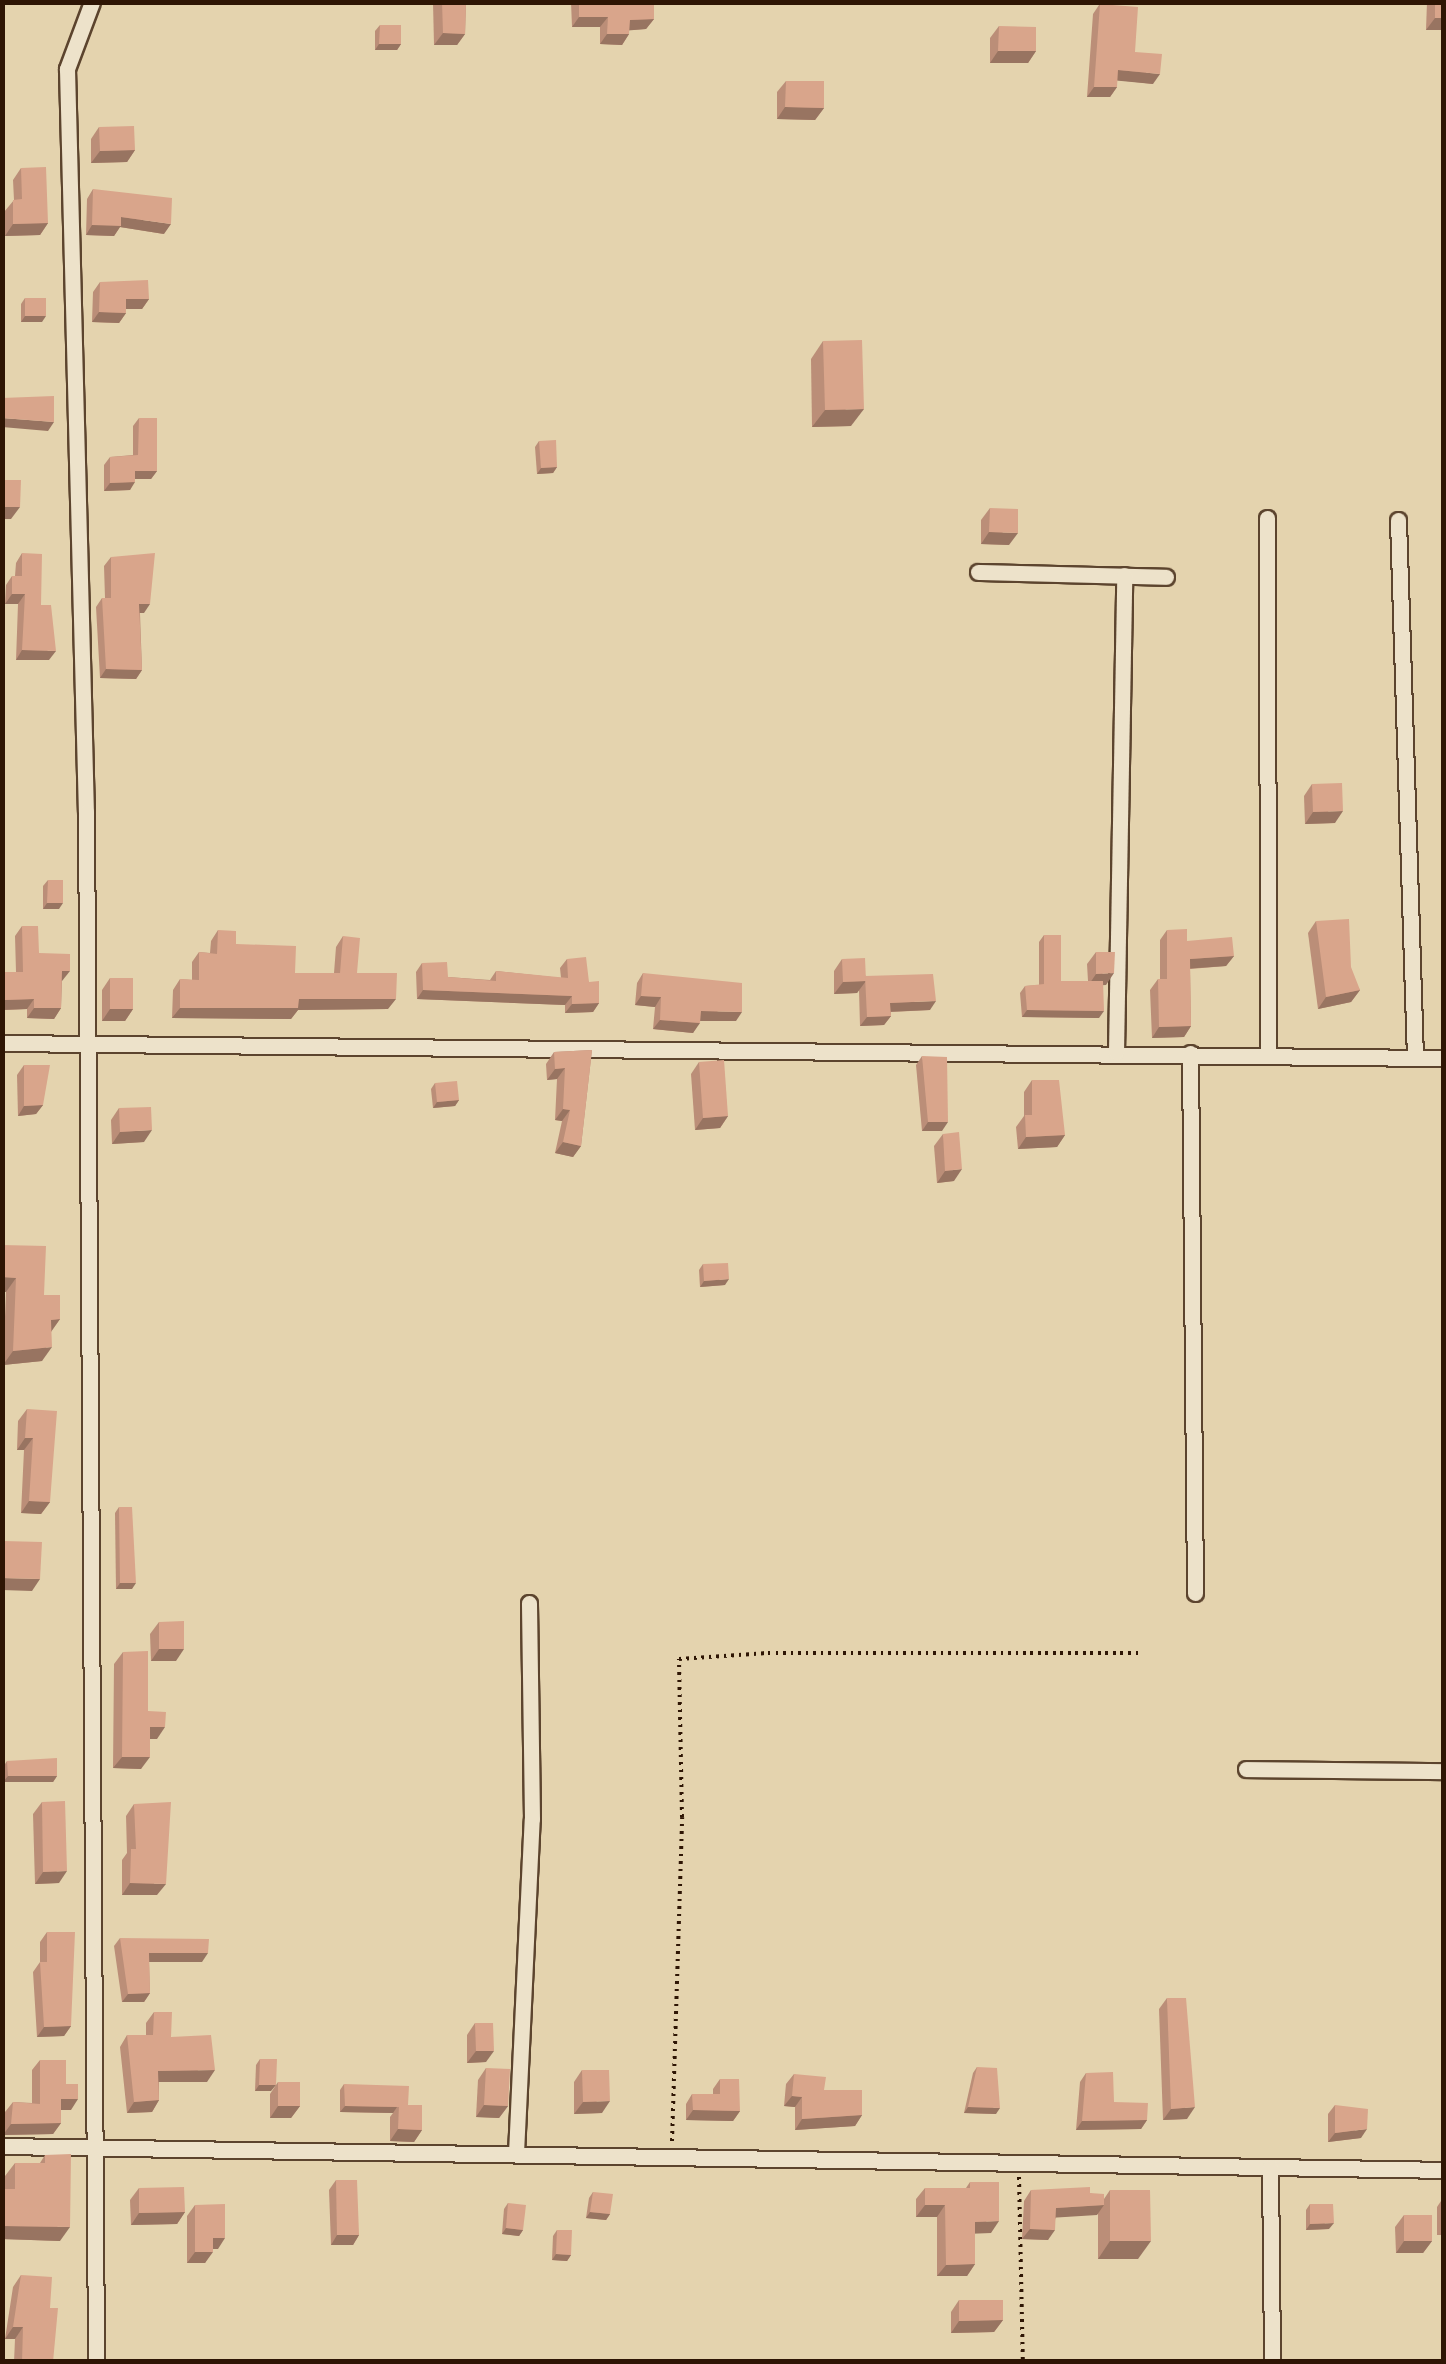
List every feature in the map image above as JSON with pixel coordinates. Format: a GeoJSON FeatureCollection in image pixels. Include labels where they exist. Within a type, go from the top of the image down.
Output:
{"type":"FeatureCollection","features":[{"type":"Feature","properties":{"kind":"street"},"geometry":{"type":"LineString","coordinates":[[92,2],[68,69],[86,812],[83,1044],[96,2362]]}},
{"type":"Feature","properties":{"kind":"street"},"geometry":{"type":"LineString","coordinates":[[1267,518],[1268,1054]]}},
{"type":"Feature","properties":{"kind":"street"},"geometry":{"type":"LineString","coordinates":[[1398,520],[1415,1057]]}},
{"type":"Feature","properties":{"kind":"street"},"geometry":{"type":"LineString","coordinates":[[978,572],[1166,577]]}},
{"type":"Feature","properties":{"kind":"street"},"geometry":{"type":"LineString","coordinates":[[1116,1052],[1124,576]]}},
{"type":"Feature","properties":{"kind":"street"},"geometry":{"type":"LineString","coordinates":[[2,1043],[1444,1058]]}},
{"type":"Feature","properties":{"kind":"street"},"geometry":{"type":"LineString","coordinates":[[1190,1053],[1195,1593]]}},
{"type":"Feature","properties":{"kind":"street"},"geometry":{"type":"LineString","coordinates":[[516,2153],[530,1892],[529,1603]]}},
{"type":"Feature","properties":{"kind":"street"},"geometry":{"type":"LineString","coordinates":[[1246,1769],[1444,1771]]}},
{"type":"Feature","properties":{"kind":"street"},"geometry":{"type":"LineString","coordinates":[[2,2146],[1444,2170]]}},
{"type":"Feature","properties":{"kind":"street"},"geometry":{"type":"LineString","coordinates":[[1270,2167],[1272,2362]]}},
{"type":"Feature","properties":{"kind":"path"},"geometry":{"type":"LineString","coordinates":[[671,2156],[682,1817],[679,1659],[768,1653],[1138,1653]]}},
{"type":"Feature","properties":{"kind":"path"},"geometry":{"type":"LineString","coordinates":[[1019,2162],[1023,2362]]}},
{"type":"Feature","properties":{"kind":"building"},"geometry":{"type":"Polygon","coordinates":[[[442,2],[466,2],[465,34],[443,33],[442,2]]]}},
{"type":"Feature","properties":{"kind":"building"},"geometry":{"type":"Polygon","coordinates":[[[579,2],[654,2],[654,19],[630,20],[629,34],[607,34],[608,17],[579,17],[579,2]]]}},
{"type":"Feature","properties":{"kind":"building"},"geometry":{"type":"Polygon","coordinates":[[[1435,2],[1444,2],[1444,18],[1435,18],[1435,2]]]}},
{"type":"Feature","properties":{"kind":"building"},"geometry":{"type":"Polygon","coordinates":[[[1100,4],[1138,7],[1135,52],[1162,54],[1160,74],[1118,70],[1117,87],[1094,87],[1100,4]]]}},
{"type":"Feature","properties":{"kind":"building"},"geometry":{"type":"Polygon","coordinates":[[[380,25],[401,25],[401,44],[379,44],[380,25]]]}},
{"type":"Feature","properties":{"kind":"building"},"geometry":{"type":"Polygon","coordinates":[[[999,26],[1036,27],[1036,51],[998,51],[999,26]]]}},
{"type":"Feature","properties":{"kind":"building"},"geometry":{"type":"Polygon","coordinates":[[[786,81],[824,81],[824,108],[785,107],[786,81]]]}},
{"type":"Feature","properties":{"kind":"building"},"geometry":{"type":"Polygon","coordinates":[[[134,126],[135,150],[100,151],[99,127],[134,126]]]}},
{"type":"Feature","properties":{"kind":"building"},"geometry":{"type":"Polygon","coordinates":[[[46,167],[48,223],[13,224],[13,200],[22,199],[21,168],[46,167]]]}},
{"type":"Feature","properties":{"kind":"building"},"geometry":{"type":"Polygon","coordinates":[[[93,189],[172,198],[171,224],[121,217],[121,226],[92,225],[93,189]]]}},
{"type":"Feature","properties":{"kind":"building"},"geometry":{"type":"Polygon","coordinates":[[[148,280],[149,299],[126,299],[126,313],[99,312],[100,282],[148,280]]]}},
{"type":"Feature","properties":{"kind":"building"},"geometry":{"type":"Polygon","coordinates":[[[25,298],[46,298],[46,316],[25,316],[25,298]]]}},
{"type":"Feature","properties":{"kind":"building"},"geometry":{"type":"Polygon","coordinates":[[[862,340],[864,409],[825,410],[823,341],[862,340]]]}},
{"type":"Feature","properties":{"kind":"building"},"geometry":{"type":"Polygon","coordinates":[[[54,396],[54,422],[2,418],[2,398],[54,396]]]}},
{"type":"Feature","properties":{"kind":"building"},"geometry":{"type":"Polygon","coordinates":[[[139,418],[157,418],[157,471],[135,471],[135,482],[110,483],[110,457],[138,455],[139,418]]]}},
{"type":"Feature","properties":{"kind":"building"},"geometry":{"type":"Polygon","coordinates":[[[556,440],[557,467],[541,468],[539,441],[556,440]]]}},
{"type":"Feature","properties":{"kind":"building"},"geometry":{"type":"Polygon","coordinates":[[[2,480],[21,480],[20,507],[2,507],[2,480]]]}},
{"type":"Feature","properties":{"kind":"building"},"geometry":{"type":"Polygon","coordinates":[[[990,508],[1018,509],[1018,533],[989,532],[990,508]]]}},
{"type":"Feature","properties":{"kind":"building"},"geometry":{"type":"Polygon","coordinates":[[[22,553],[42,554],[41,605],[51,605],[56,651],[22,650],[25,594],[12,594],[12,576],[22,576],[22,553]]]}},
{"type":"Feature","properties":{"kind":"building"},"geometry":{"type":"Polygon","coordinates":[[[155,553],[150,604],[139,604],[142,670],[106,669],[102,598],[111,598],[111,557],[155,553]]]}},
{"type":"Feature","properties":{"kind":"building"},"geometry":{"type":"Polygon","coordinates":[[[1342,783],[1343,811],[1313,812],[1312,784],[1342,783]]]}},
{"type":"Feature","properties":{"kind":"building"},"geometry":{"type":"Polygon","coordinates":[[[48,880],[63,880],[63,903],[47,903],[48,880]]]}},
{"type":"Feature","properties":{"kind":"building"},"geometry":{"type":"Polygon","coordinates":[[[1349,919],[1351,967],[1360,990],[1326,997],[1316,921],[1349,919]]]}},
{"type":"Feature","properties":{"kind":"building"},"geometry":{"type":"Polygon","coordinates":[[[22,926],[38,926],[39,953],[70,954],[70,971],[62,971],[61,1008],[34,1008],[34,999],[5,1000],[5,972],[23,972],[22,926]]]}},
{"type":"Feature","properties":{"kind":"building"},"geometry":{"type":"Polygon","coordinates":[[[1187,929],[1187,941],[1232,937],[1234,956],[1190,959],[1191,1026],[1159,1027],[1158,979],[1167,979],[1167,930],[1187,929]]]}},
{"type":"Feature","properties":{"kind":"building"},"geometry":{"type":"Polygon","coordinates":[[[218,930],[236,931],[236,944],[296,946],[295,973],[340,973],[343,936],[360,938],[357,973],[397,973],[396,999],[299,999],[298,1008],[180,1008],[180,979],[199,980],[199,952],[217,954],[218,930]]]}},
{"type":"Feature","properties":{"kind":"building"},"geometry":{"type":"Polygon","coordinates":[[[1044,935],[1061,935],[1061,981],[1103,981],[1104,1011],[1027,1010],[1025,986],[1044,984],[1044,935]]]}},
{"type":"Feature","properties":{"kind":"building"},"geometry":{"type":"Polygon","coordinates":[[[1096,952],[1115,952],[1114,973],[1096,974],[1096,952]]]}},
{"type":"Feature","properties":{"kind":"building"},"geometry":{"type":"Polygon","coordinates":[[[586,957],[589,982],[599,981],[599,1003],[572,1004],[572,996],[423,990],[422,963],[447,962],[448,977],[496,981],[496,971],[568,978],[567,959],[586,957]]]}},
{"type":"Feature","properties":{"kind":"building"},"geometry":{"type":"Polygon","coordinates":[[[865,958],[866,981],[843,982],[842,959],[865,958]]]}},
{"type":"Feature","properties":{"kind":"building"},"geometry":{"type":"Polygon","coordinates":[[[643,973],[742,983],[742,1012],[701,1011],[700,1023],[660,1020],[661,997],[641,996],[643,973]]]}},
{"type":"Feature","properties":{"kind":"building"},"geometry":{"type":"Polygon","coordinates":[[[933,974],[936,1001],[890,1003],[891,1016],[867,1017],[865,976],[933,974]]]}},
{"type":"Feature","properties":{"kind":"building"},"geometry":{"type":"Polygon","coordinates":[[[110,978],[133,978],[133,1009],[110,1009],[110,978]]]}},
{"type":"Feature","properties":{"kind":"building"},"geometry":{"type":"Polygon","coordinates":[[[592,1050],[581,1146],[563,1142],[570,1110],[563,1109],[565,1068],[555,1069],[554,1052],[592,1050]]]}},
{"type":"Feature","properties":{"kind":"building"},"geometry":{"type":"Polygon","coordinates":[[[922,1056],[947,1057],[948,1122],[928,1122],[922,1056]]]}},
{"type":"Feature","properties":{"kind":"building"},"geometry":{"type":"Polygon","coordinates":[[[724,1060],[728,1116],[703,1118],[699,1062],[724,1060]]]}},
{"type":"Feature","properties":{"kind":"building"},"geometry":{"type":"Polygon","coordinates":[[[24,1065],[50,1065],[43,1105],[24,1106],[24,1065]]]}},
{"type":"Feature","properties":{"kind":"building"},"geometry":{"type":"Polygon","coordinates":[[[1032,1080],[1059,1080],[1065,1135],[1026,1137],[1025,1115],[1032,1115],[1032,1080]]]}},
{"type":"Feature","properties":{"kind":"building"},"geometry":{"type":"Polygon","coordinates":[[[457,1081],[459,1100],[437,1102],[435,1083],[457,1081]]]}},
{"type":"Feature","properties":{"kind":"building"},"geometry":{"type":"Polygon","coordinates":[[[151,1107],[152,1130],[120,1132],[119,1108],[151,1107]]]}},
{"type":"Feature","properties":{"kind":"building"},"geometry":{"type":"Polygon","coordinates":[[[959,1132],[962,1169],[945,1171],[943,1134],[959,1132]]]}},
{"type":"Feature","properties":{"kind":"building"},"geometry":{"type":"Polygon","coordinates":[[[2,1245],[46,1246],[44,1295],[60,1295],[60,1319],[51,1320],[52,1347],[13,1351],[16,1278],[2,1277],[2,1245]]]}},
{"type":"Feature","properties":{"kind":"building"},"geometry":{"type":"Polygon","coordinates":[[[728,1263],[729,1279],[704,1281],[703,1264],[728,1263]]]}},
{"type":"Feature","properties":{"kind":"building"},"geometry":{"type":"Polygon","coordinates":[[[27,1409],[57,1411],[50,1502],[29,1501],[33,1438],[25,1438],[27,1409]]]}},
{"type":"Feature","properties":{"kind":"building"},"geometry":{"type":"Polygon","coordinates":[[[119,1507],[132,1507],[136,1583],[120,1583],[119,1507]]]}},
{"type":"Feature","properties":{"kind":"building"},"geometry":{"type":"Polygon","coordinates":[[[3,1541],[42,1542],[40,1579],[2,1578],[3,1541]]]}},
{"type":"Feature","properties":{"kind":"building"},"geometry":{"type":"Polygon","coordinates":[[[184,1621],[184,1649],[159,1649],[159,1622],[184,1621]]]}},
{"type":"Feature","properties":{"kind":"building"},"geometry":{"type":"Polygon","coordinates":[[[148,1651],[148,1711],[166,1712],[165,1727],[150,1727],[150,1757],[122,1757],[123,1652],[148,1651]]]}},
{"type":"Feature","properties":{"kind":"building"},"geometry":{"type":"Polygon","coordinates":[[[57,1758],[57,1776],[8,1776],[7,1761],[57,1758]]]}},
{"type":"Feature","properties":{"kind":"building"},"geometry":{"type":"Polygon","coordinates":[[[65,1801],[67,1871],[43,1872],[42,1802],[65,1801]]]}},
{"type":"Feature","properties":{"kind":"building"},"geometry":{"type":"Polygon","coordinates":[[[171,1802],[166,1884],[130,1883],[131,1849],[136,1849],[134,1804],[171,1802]]]}},
{"type":"Feature","properties":{"kind":"building"},"geometry":{"type":"Polygon","coordinates":[[[47,1932],[75,1932],[71,2026],[44,2027],[40,1962],[47,1962],[47,1932]]]}},
{"type":"Feature","properties":{"kind":"building"},"geometry":{"type":"Polygon","coordinates":[[[120,1938],[209,1939],[208,1953],[149,1953],[150,1993],[128,1994],[120,1938]]]}},
{"type":"Feature","properties":{"kind":"building"},"geometry":{"type":"Polygon","coordinates":[[[1167,1998],[1186,1998],[1195,2107],[1171,2109],[1167,1998]]]}},
{"type":"Feature","properties":{"kind":"building"},"geometry":{"type":"Polygon","coordinates":[[[154,2012],[172,2012],[171,2037],[211,2035],[215,2070],[158,2071],[159,2100],[134,2102],[127,2035],[153,2035],[154,2012]]]}},
{"type":"Feature","properties":{"kind":"building"},"geometry":{"type":"Polygon","coordinates":[[[475,2023],[493,2023],[494,2051],[476,2051],[475,2023]]]}},
{"type":"Feature","properties":{"kind":"building"},"geometry":{"type":"Polygon","coordinates":[[[260,2059],[277,2059],[276,2085],[259,2085],[260,2059]]]}},
{"type":"Feature","properties":{"kind":"building"},"geometry":{"type":"Polygon","coordinates":[[[40,2060],[66,2060],[66,2084],[78,2084],[78,2099],[61,2099],[61,2123],[11,2124],[13,2102],[40,2104],[40,2060]]]}},
{"type":"Feature","properties":{"kind":"building"},"geometry":{"type":"Polygon","coordinates":[[[977,2067],[997,2068],[1000,2108],[968,2107],[977,2067]]]}},
{"type":"Feature","properties":{"kind":"building"},"geometry":{"type":"Polygon","coordinates":[[[486,2068],[510,2069],[508,2106],[484,2105],[486,2068]]]}},
{"type":"Feature","properties":{"kind":"building"},"geometry":{"type":"Polygon","coordinates":[[[582,2070],[609,2070],[610,2101],[583,2102],[582,2070]]]}},
{"type":"Feature","properties":{"kind":"building"},"geometry":{"type":"Polygon","coordinates":[[[1113,2072],[1114,2102],[1148,2103],[1147,2120],[1082,2121],[1086,2073],[1113,2072]]]}},
{"type":"Feature","properties":{"kind":"building"},"geometry":{"type":"Polygon","coordinates":[[[794,2074],[826,2077],[824,2090],[862,2090],[862,2115],[802,2119],[802,2097],[792,2096],[794,2074]]]}},
{"type":"Feature","properties":{"kind":"building"},"geometry":{"type":"Polygon","coordinates":[[[720,2079],[739,2079],[740,2111],[693,2110],[692,2094],[720,2094],[720,2079]]]}},
{"type":"Feature","properties":{"kind":"building"},"geometry":{"type":"Polygon","coordinates":[[[278,2082],[300,2082],[300,2106],[278,2106],[278,2082]]]}},
{"type":"Feature","properties":{"kind":"building"},"geometry":{"type":"Polygon","coordinates":[[[344,2084],[409,2086],[408,2105],[345,2106],[344,2084]]]}},
{"type":"Feature","properties":{"kind":"building"},"geometry":{"type":"Polygon","coordinates":[[[399,2105],[422,2105],[422,2130],[398,2129],[399,2105]]]}},
{"type":"Feature","properties":{"kind":"building"},"geometry":{"type":"Polygon","coordinates":[[[1335,2105],[1368,2109],[1367,2129],[1335,2133],[1335,2105]]]}},
{"type":"Feature","properties":{"kind":"building"},"geometry":{"type":"Polygon","coordinates":[[[71,2154],[70,2227],[2,2226],[2,2189],[15,2189],[15,2163],[45,2163],[45,2155],[71,2154]]]}},
{"type":"Feature","properties":{"kind":"building"},"geometry":{"type":"Polygon","coordinates":[[[336,2180],[357,2180],[359,2235],[337,2235],[336,2180]]]}},
{"type":"Feature","properties":{"kind":"building"},"geometry":{"type":"Polygon","coordinates":[[[970,2182],[999,2182],[999,2221],[975,2222],[975,2264],[946,2265],[945,2205],[925,2205],[925,2188],[970,2188],[970,2182]]]}},
{"type":"Feature","properties":{"kind":"building"},"geometry":{"type":"Polygon","coordinates":[[[184,2187],[185,2212],[139,2213],[139,2188],[184,2187]]]}},
{"type":"Feature","properties":{"kind":"building"},"geometry":{"type":"Polygon","coordinates":[[[1090,2187],[1090,2193],[1104,2194],[1104,2205],[1056,2208],[1055,2230],[1030,2229],[1031,2190],[1090,2187]]]}},
{"type":"Feature","properties":{"kind":"building"},"geometry":{"type":"Polygon","coordinates":[[[1110,2190],[1150,2190],[1151,2241],[1110,2241],[1110,2190]]]}},
{"type":"Feature","properties":{"kind":"building"},"geometry":{"type":"Polygon","coordinates":[[[593,2192],[613,2194],[610,2214],[590,2212],[593,2192]]]}},
{"type":"Feature","properties":{"kind":"building"},"geometry":{"type":"Polygon","coordinates":[[[1444,2201],[1444,2229],[1441,2229],[1444,2201]]]}},
{"type":"Feature","properties":{"kind":"building"},"geometry":{"type":"Polygon","coordinates":[[[508,2203],[526,2205],[523,2230],[506,2228],[508,2203]]]}},
{"type":"Feature","properties":{"kind":"building"},"geometry":{"type":"Polygon","coordinates":[[[225,2204],[225,2238],[213,2238],[213,2252],[195,2252],[195,2205],[225,2204]]]}},
{"type":"Feature","properties":{"kind":"building"},"geometry":{"type":"Polygon","coordinates":[[[1310,2204],[1333,2204],[1334,2223],[1310,2224],[1310,2204]]]}},
{"type":"Feature","properties":{"kind":"building"},"geometry":{"type":"Polygon","coordinates":[[[1404,2215],[1432,2215],[1432,2241],[1404,2241],[1404,2215]]]}},
{"type":"Feature","properties":{"kind":"building"},"geometry":{"type":"Polygon","coordinates":[[[557,2230],[572,2230],[571,2255],[556,2254],[557,2230]]]}},
{"type":"Feature","properties":{"kind":"building"},"geometry":{"type":"Polygon","coordinates":[[[21,2275],[52,2277],[50,2308],[58,2308],[53,2362],[22,2362],[23,2327],[13,2327],[21,2275]]]}},
{"type":"Feature","properties":{"kind":"building"},"geometry":{"type":"Polygon","coordinates":[[[959,2300],[1003,2300],[1003,2320],[959,2321],[959,2300]]]}}]}
